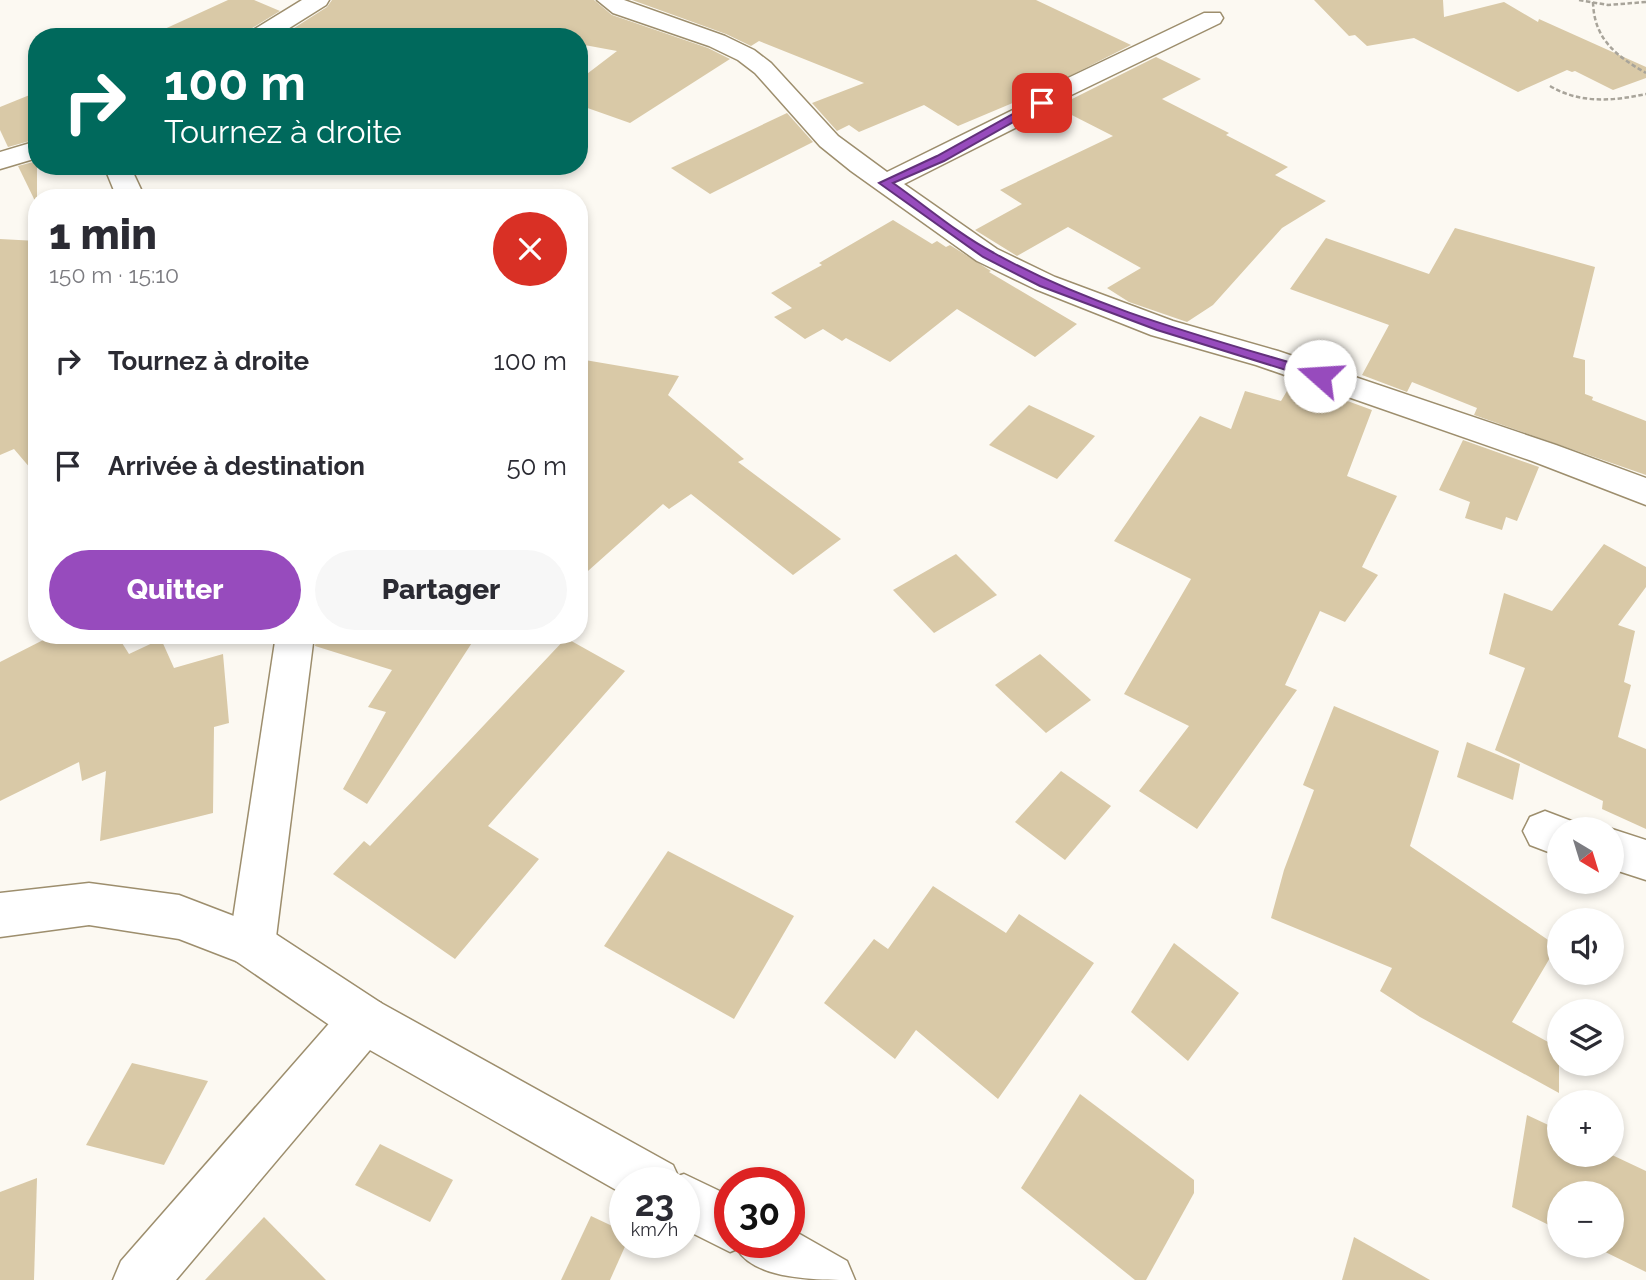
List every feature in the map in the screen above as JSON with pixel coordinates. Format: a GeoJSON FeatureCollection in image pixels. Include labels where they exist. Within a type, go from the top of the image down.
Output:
{"type":"FeatureCollection","features":[{"type":"Feature","properties":{"kind":"street"},"geometry":{"type":"LineString","coordinates":[[273,28],[318,0]]}},
{"type":"Feature","properties":{"kind":"street"},"geometry":{"type":"LineString","coordinates":[[608,0],[621,8],[717,41],[746,55],[764,68],[829,141],[884,183],[987,255],[1045,283],[1161,328],[1267,358],[1544,453],[1646,492]]}},
{"type":"Feature","properties":{"kind":"street"},"geometry":{"type":"LineString","coordinates":[[884,183],[940,158],[1063,90],[1212,18]]}},
{"type":"Feature","properties":{"kind":"street"},"geometry":{"type":"LineString","coordinates":[[0,162],[28,152]]}},
{"type":"Feature","properties":{"kind":"street"},"geometry":{"type":"LineString","coordinates":[[252,945],[294,644]]}},
{"type":"Feature","properties":{"kind":"street"},"geometry":{"type":"LineString","coordinates":[[1624,853],[1646,860]]}},
{"type":"Feature","properties":{"kind":"street"},"geometry":{"type":"LineString","coordinates":[[0,915],[89,904],[179,917],[252,945],[364,1020],[626,1167]]}},
{"type":"Feature","properties":{"kind":"street"},"geometry":{"type":"LineString","coordinates":[[141,1280],[364,1020]]}},
{"type":"Feature","properties":{"kind":"street"},"geometry":{"type":"LineString","coordinates":[[789,1258],[828,1280]]}},
{"type":"Feature","properties":{"kind":"path"},"geometry":{"type":"LineString","coordinates":[[1579,0],[1608,5],[1646,2]]}},
{"type":"Feature","properties":{"kind":"path"},"geometry":{"type":"LineString","coordinates":[[1593,2],[1592,22],[1602,41],[1628,63],[1646,73]]}},
{"type":"Feature","properties":{"kind":"path"},"geometry":{"type":"LineString","coordinates":[[1550,86],[1568,96],[1587,100],[1646,94]]}},
{"type":"Feature","properties":{"kind":"building"},"geometry":{"type":"Polygon","coordinates":[[[228,0],[254,0],[280,11],[252,28],[167,28],[228,0]]]}},
{"type":"Feature","properties":{"kind":"building"},"geometry":{"type":"Polygon","coordinates":[[[332,0],[594,0],[612,15],[708,48],[730,59],[630,123],[588,108],[588,73],[617,51],[588,46],[588,28],[294,28],[327,7],[332,0]]]}},
{"type":"Feature","properties":{"kind":"building"},"geometry":{"type":"Polygon","coordinates":[[[632,0],[1036,0],[1131,45],[1032,95],[958,126],[924,105],[859,132],[849,125],[837,131],[812,103],[864,83],[759,41],[751,46],[726,34],[632,0]]]}},
{"type":"Feature","properties":{"kind":"building"},"geometry":{"type":"Polygon","coordinates":[[[1314,0],[1443,0],[1444,17],[1504,2],[1538,22],[1539,19],[1646,67],[1646,78],[1613,90],[1575,71],[1567,70],[1518,92],[1414,38],[1367,46],[1355,35],[1349,36],[1314,0]]]}},
{"type":"Feature","properties":{"kind":"building"},"geometry":{"type":"Polygon","coordinates":[[[1156,57],[1201,79],[1162,99],[1288,167],[1275,175],[1326,201],[1282,228],[1213,305],[1187,322],[1129,302],[1107,288],[1141,268],[1068,227],[1017,256],[975,230],[1022,204],[1000,190],[1113,136],[1056,107],[1156,57]]]}},
{"type":"Feature","properties":{"kind":"building"},"geometry":{"type":"Polygon","coordinates":[[[28,96],[28,141],[8,147],[0,130],[0,107],[28,96]]]}},
{"type":"Feature","properties":{"kind":"building"},"geometry":{"type":"Polygon","coordinates":[[[787,113],[813,142],[710,194],[671,168],[787,113]]]}},
{"type":"Feature","properties":{"kind":"building"},"geometry":{"type":"Polygon","coordinates":[[[28,163],[28,175],[37,175],[37,189],[29,189],[18,166],[28,163]]]}},
{"type":"Feature","properties":{"kind":"building"},"geometry":{"type":"Polygon","coordinates":[[[893,220],[932,244],[937,241],[946,247],[950,245],[991,271],[989,272],[1077,324],[1035,357],[957,309],[890,362],[846,338],[842,341],[823,329],[805,339],[774,317],[792,308],[771,293],[822,265],[819,263],[893,220]]]}},
{"type":"Feature","properties":{"kind":"building"},"geometry":{"type":"Polygon","coordinates":[[[1455,228],[1595,267],[1573,357],[1585,360],[1585,394],[1593,397],[1592,400],[1646,421],[1646,475],[1474,415],[1477,408],[1412,382],[1407,392],[1362,375],[1389,325],[1290,289],[1326,238],[1429,274],[1455,228]]]}},
{"type":"Feature","properties":{"kind":"building"},"geometry":{"type":"Polygon","coordinates":[[[0,239],[28,241],[28,465],[14,449],[0,455],[0,239]]]}},
{"type":"Feature","properties":{"kind":"building"},"geometry":{"type":"Polygon","coordinates":[[[588,361],[679,376],[668,395],[744,459],[738,462],[841,539],[793,575],[691,494],[669,509],[663,504],[588,571],[588,361]]]}},
{"type":"Feature","properties":{"kind":"building"},"geometry":{"type":"Polygon","coordinates":[[[1293,381],[1372,410],[1347,476],[1397,496],[1362,567],[1378,575],[1345,622],[1320,611],[1285,685],[1297,690],[1197,829],[1139,791],[1189,726],[1124,694],[1191,579],[1114,541],[1200,416],[1231,429],[1245,391],[1281,401],[1293,381]]]}},
{"type":"Feature","properties":{"kind":"building"},"geometry":{"type":"Polygon","coordinates":[[[1029,405],[1095,436],[1057,479],[989,445],[1029,405]]]}},
{"type":"Feature","properties":{"kind":"building"},"geometry":{"type":"Polygon","coordinates":[[[1463,440],[1539,467],[1517,521],[1506,517],[1502,530],[1465,518],[1470,502],[1439,490],[1463,440]]]}},
{"type":"Feature","properties":{"kind":"building"},"geometry":{"type":"Polygon","coordinates":[[[1604,544],[1646,567],[1646,587],[1618,625],[1635,631],[1624,682],[1631,685],[1618,737],[1646,749],[1646,829],[1602,809],[1603,801],[1495,750],[1525,668],[1489,654],[1504,593],[1552,611],[1604,544]]]}},
{"type":"Feature","properties":{"kind":"building"},"geometry":{"type":"Polygon","coordinates":[[[956,554],[997,595],[934,633],[893,590],[956,554]]]}},
{"type":"Feature","properties":{"kind":"building"},"geometry":{"type":"Polygon","coordinates":[[[35,644],[123,644],[129,654],[150,644],[163,644],[174,668],[223,654],[229,723],[214,727],[213,813],[100,841],[106,771],[82,781],[79,762],[0,801],[0,662],[35,644]]]}},
{"type":"Feature","properties":{"kind":"building"},"geometry":{"type":"Polygon","coordinates":[[[471,644],[367,804],[343,789],[386,712],[368,707],[392,670],[315,646],[471,644]]]}},
{"type":"Feature","properties":{"kind":"building"},"geometry":{"type":"Polygon","coordinates":[[[560,644],[577,644],[625,671],[488,826],[539,859],[455,959],[333,874],[364,841],[370,846],[560,644]]]}},
{"type":"Feature","properties":{"kind":"building"},"geometry":{"type":"Polygon","coordinates":[[[1040,654],[1091,700],[1046,733],[995,685],[1040,654]]]}},
{"type":"Feature","properties":{"kind":"building"},"geometry":{"type":"Polygon","coordinates":[[[1334,706],[1439,751],[1410,846],[1547,939],[1547,963],[1512,1022],[1547,1041],[1547,1076],[1559,1076],[1559,1090],[1554,1090],[1420,1017],[1380,991],[1392,968],[1271,918],[1284,870],[1314,790],[1303,785],[1334,706]]]}},
{"type":"Feature","properties":{"kind":"building"},"geometry":{"type":"Polygon","coordinates":[[[1467,742],[1520,764],[1513,800],[1457,777],[1467,742]]]}},
{"type":"Feature","properties":{"kind":"building"},"geometry":{"type":"Polygon","coordinates":[[[1061,771],[1111,806],[1065,860],[1015,822],[1061,771]]]}},
{"type":"Feature","properties":{"kind":"building"},"geometry":{"type":"Polygon","coordinates":[[[668,851],[794,916],[734,1019],[604,946],[668,851]]]}},
{"type":"Feature","properties":{"kind":"building"},"geometry":{"type":"Polygon","coordinates":[[[933,886],[1006,933],[1019,914],[1094,963],[998,1099],[916,1030],[895,1059],[824,1003],[874,939],[888,949],[933,886]]]}},
{"type":"Feature","properties":{"kind":"building"},"geometry":{"type":"Polygon","coordinates":[[[1174,943],[1239,993],[1188,1061],[1131,1012],[1174,943]]]}},
{"type":"Feature","properties":{"kind":"building"},"geometry":{"type":"Polygon","coordinates":[[[132,1063],[208,1081],[164,1165],[86,1145],[132,1063]]]}},
{"type":"Feature","properties":{"kind":"building"},"geometry":{"type":"Polygon","coordinates":[[[1080,1094],[1194,1180],[1194,1193],[1146,1280],[1135,1280],[1021,1188],[1080,1094]]]}},
{"type":"Feature","properties":{"kind":"building"},"geometry":{"type":"Polygon","coordinates":[[[1527,1115],[1547,1124],[1547,1167],[1624,1167],[1624,1161],[1646,1171],[1646,1272],[1617,1258],[1624,1258],[1624,1181],[1547,1181],[1547,1224],[1512,1207],[1527,1115]]]}},
{"type":"Feature","properties":{"kind":"building"},"geometry":{"type":"Polygon","coordinates":[[[380,1144],[453,1180],[430,1222],[355,1185],[380,1144]]]}},
{"type":"Feature","properties":{"kind":"building"},"geometry":{"type":"Polygon","coordinates":[[[37,1178],[34,1280],[0,1280],[0,1192],[37,1178]]]}},
{"type":"Feature","properties":{"kind":"building"},"geometry":{"type":"Polygon","coordinates":[[[591,1216],[609,1224],[609,1258],[620,1258],[610,1280],[561,1280],[591,1216]]]}},
{"type":"Feature","properties":{"kind":"building"},"geometry":{"type":"Polygon","coordinates":[[[264,1217],[326,1280],[205,1280],[264,1217]]]}},
{"type":"Feature","properties":{"kind":"building"},"geometry":{"type":"Polygon","coordinates":[[[1354,1237],[1430,1280],[1342,1280],[1354,1237]]]}},
{"type":"Feature","properties":{"kind":"route"},"geometry":{"type":"LineString","coordinates":[[1042,103],[973,142],[884,183],[987,255],[1045,283],[1161,328],[1320,376]]}}]}
